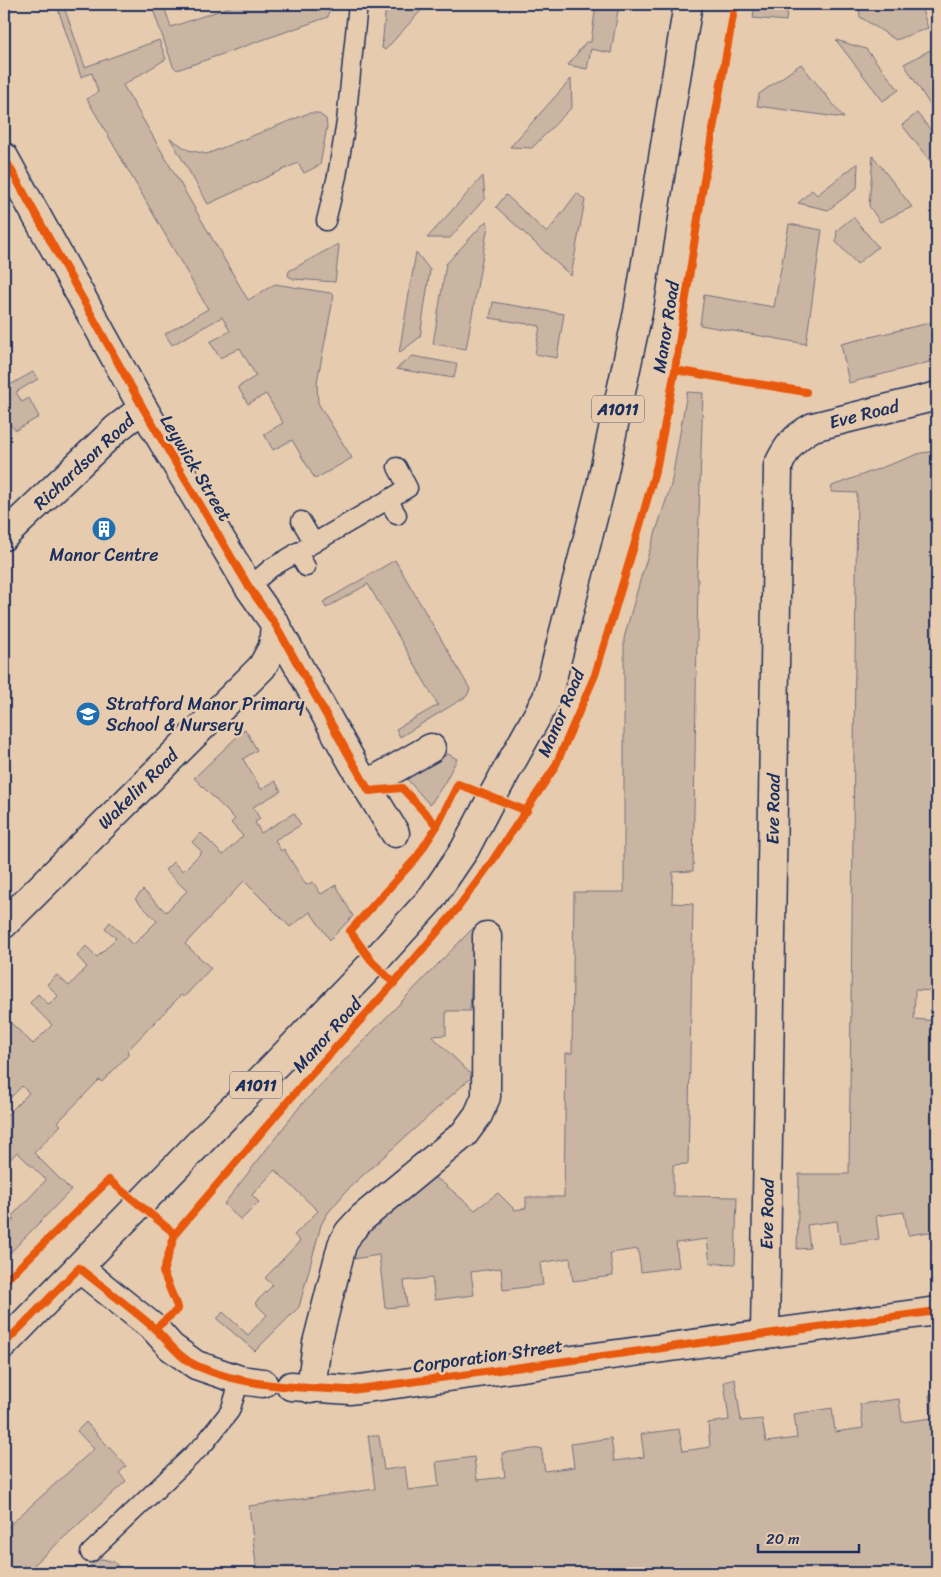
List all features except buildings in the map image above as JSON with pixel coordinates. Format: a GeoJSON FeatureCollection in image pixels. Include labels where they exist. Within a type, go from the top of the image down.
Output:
{"type":"FeatureCollection","features":[{"type":"Feature","properties":{"kind":"street","name":"Manor Road"},"geometry":{"type":"LineString","coordinates":[[4,1344],[324,1015],[431,899],[465,849],[548,698],[600,490],[638,312],[688,4]]}},
{"type":"Feature","properties":{"kind":"street","name":"Leywick Street"},"geometry":{"type":"LineString","coordinates":[[5,162],[143,408],[249,587],[275,624],[395,833]]}},
{"type":"Feature","properties":{"kind":"street","name":"Eve Road"},"geometry":{"type":"LineString","coordinates":[[766,1335],[778,466],[785,451],[793,441],[813,427],[937,396]]}},
{"type":"Feature","properties":{"kind":"street","name":"Richardson Road"},"geometry":{"type":"LineString","coordinates":[[4,536],[116,429],[143,408]]}},
{"type":"Feature","properties":{"kind":"street","name":"Wakelin Road"},"geometry":{"type":"LineString","coordinates":[[4,924],[262,667],[273,647],[275,624]]}},
{"type":"Feature","properties":{"kind":"street"},"geometry":{"type":"LineString","coordinates":[[366,785],[431,748]]}},
{"type":"Feature","properties":{"kind":"street","name":"Corporation Street"},"geometry":{"type":"LineString","coordinates":[[487,936],[486,1097],[478,1115],[464,1134],[362,1218],[349,1232],[342,1245],[317,1343],[301,1387],[351,1390],[937,1311]]}},
{"type":"Feature","properties":{"kind":"street"},"geometry":{"type":"LineString","coordinates":[[79,1268],[155,1330],[171,1347],[196,1365],[252,1382]]}},
{"type":"Feature","properties":{"kind":"lane"},"geometry":{"type":"LineString","coordinates":[[326,221],[337,176],[346,122],[358,4]]}},
{"type":"Feature","properties":{"kind":"lane"},"geometry":{"type":"LineString","coordinates":[[249,587],[271,568],[301,560],[314,543],[408,488],[396,467]]}},
{"type":"Feature","properties":{"kind":"lane"},"geometry":{"type":"LineString","coordinates":[[388,500],[397,515]]}},
{"type":"Feature","properties":{"kind":"lane"},"geometry":{"type":"LineString","coordinates":[[301,521],[314,543]]}},
{"type":"Feature","properties":{"kind":"lane"},"geometry":{"type":"LineString","coordinates":[[90,1553],[204,1444],[252,1382]]}},
{"type":"Feature","properties":{"kind":"shaded area"},"geometry":{"type":"Polygon","coordinates":[[[151,4],[163,4],[171,27],[238,4],[330,4],[328,17],[177,70],[173,66],[151,4]]]}},
{"type":"Feature","properties":{"kind":"shaded area"},"geometry":{"type":"Polygon","coordinates":[[[386,4],[427,4],[385,50],[382,48],[386,4]]]}},
{"type":"Feature","properties":{"kind":"shaded area"},"geometry":{"type":"Polygon","coordinates":[[[596,4],[619,4],[611,53],[591,49],[587,69],[568,65],[586,42],[591,42],[596,4]]]}},
{"type":"Feature","properties":{"kind":"shaded area"},"geometry":{"type":"Polygon","coordinates":[[[755,4],[788,4],[786,21],[753,18],[755,4]]]}},
{"type":"Feature","properties":{"kind":"shaded area"},"geometry":{"type":"Polygon","coordinates":[[[859,4],[920,4],[928,28],[896,40],[860,17],[859,4]]]}},
{"type":"Feature","properties":{"kind":"shaded area"},"geometry":{"type":"Polygon","coordinates":[[[64,7],[85,67],[159,40],[166,59],[123,85],[248,300],[275,284],[334,295],[317,382],[318,403],[352,458],[315,479],[292,440],[273,450],[264,434],[283,423],[266,394],[248,404],[238,387],[256,376],[240,348],[220,358],[210,342],[230,331],[222,317],[172,345],[165,334],[208,309],[87,99],[98,92],[92,73],[81,77],[58,9],[64,7]]]}},
{"type":"Feature","properties":{"kind":"shaded area"},"geometry":{"type":"Polygon","coordinates":[[[836,40],[866,49],[899,90],[883,101],[836,40]]]}},
{"type":"Feature","properties":{"kind":"shaded area"},"geometry":{"type":"Polygon","coordinates":[[[932,49],[937,54],[937,116],[904,64],[932,49]]]}},
{"type":"Feature","properties":{"kind":"shaded area"},"geometry":{"type":"Polygon","coordinates":[[[801,64],[844,118],[757,106],[759,94],[801,64]]]}},
{"type":"Feature","properties":{"kind":"shaded area"},"geometry":{"type":"Polygon","coordinates":[[[571,79],[572,107],[532,148],[510,147],[571,79]]]}},
{"type":"Feature","properties":{"kind":"shaded area"},"geometry":{"type":"Polygon","coordinates":[[[309,113],[318,113],[326,119],[327,127],[320,165],[304,173],[298,163],[208,204],[170,138],[188,150],[207,154],[309,113]]]}},
{"type":"Feature","properties":{"kind":"shaded area"},"geometry":{"type":"Polygon","coordinates":[[[917,113],[937,138],[937,170],[902,125],[917,113]]]}},
{"type":"Feature","properties":{"kind":"shaded area"},"geometry":{"type":"Polygon","coordinates":[[[873,156],[912,207],[880,222],[869,206],[873,156]]]}},
{"type":"Feature","properties":{"kind":"shaded area"},"geometry":{"type":"Polygon","coordinates":[[[858,163],[857,188],[828,210],[798,203],[812,190],[817,195],[858,163]]]}},
{"type":"Feature","properties":{"kind":"shaded area"},"geometry":{"type":"Polygon","coordinates":[[[483,176],[485,198],[450,238],[427,238],[483,176]]]}},
{"type":"Feature","properties":{"kind":"shaded area"},"geometry":{"type":"Polygon","coordinates":[[[577,193],[585,200],[571,276],[496,207],[506,195],[547,233],[577,193]]]}},
{"type":"Feature","properties":{"kind":"shaded area"},"geometry":{"type":"Polygon","coordinates":[[[853,217],[878,247],[857,264],[836,242],[837,230],[853,217]]]}},
{"type":"Feature","properties":{"kind":"shaded area"},"geometry":{"type":"Polygon","coordinates":[[[486,221],[488,226],[466,349],[433,344],[446,264],[486,221]]]}},
{"type":"Feature","properties":{"kind":"shaded area"},"geometry":{"type":"Polygon","coordinates":[[[789,224],[822,230],[806,344],[700,325],[704,295],[774,307],[789,224]]]}},
{"type":"Feature","properties":{"kind":"shaded area"},"geometry":{"type":"Polygon","coordinates":[[[338,244],[335,282],[294,279],[288,276],[289,271],[338,244]]]}},
{"type":"Feature","properties":{"kind":"shaded area"},"geometry":{"type":"Polygon","coordinates":[[[416,252],[430,270],[420,337],[399,353],[416,252]]]}},
{"type":"Feature","properties":{"kind":"shaded area"},"geometry":{"type":"Polygon","coordinates":[[[493,302],[564,314],[557,358],[535,354],[540,326],[490,318],[493,302]]]}},
{"type":"Feature","properties":{"kind":"shaded area"},"geometry":{"type":"Polygon","coordinates":[[[933,322],[937,338],[937,360],[849,383],[841,344],[933,322]]]}},
{"type":"Feature","properties":{"kind":"shaded area"},"geometry":{"type":"Polygon","coordinates":[[[412,356],[457,364],[454,378],[396,369],[412,356]]]}},
{"type":"Feature","properties":{"kind":"shaded area"},"geometry":{"type":"Polygon","coordinates":[[[33,372],[38,379],[16,392],[22,402],[29,398],[39,417],[16,430],[4,420],[4,374],[10,385],[33,372]]]}},
{"type":"Feature","properties":{"kind":"shaded area"},"geometry":{"type":"Polygon","coordinates":[[[687,392],[703,393],[697,575],[693,871],[673,872],[672,903],[693,904],[688,1164],[673,1165],[673,1196],[737,1197],[735,1264],[710,1263],[707,1239],[676,1243],[679,1267],[641,1272],[638,1249],[610,1253],[613,1276],[573,1281],[570,1258],[540,1263],[543,1285],[503,1290],[501,1268],[471,1272],[474,1295],[435,1300],[432,1278],[404,1281],[407,1306],[385,1308],[379,1255],[353,1259],[354,1250],[363,1233],[428,1180],[435,1178],[442,1182],[475,1210],[498,1193],[515,1210],[526,1208],[526,1197],[564,1197],[566,1053],[572,1053],[574,892],[624,892],[624,638],[641,577],[671,485],[687,392]]]}},
{"type":"Feature","properties":{"kind":"shaded area"},"geometry":{"type":"Polygon","coordinates":[[[937,451],[937,991],[915,990],[914,1019],[937,1021],[937,1231],[908,1235],[904,1212],[876,1216],[879,1239],[840,1244],[837,1221],[807,1225],[810,1248],[797,1249],[799,1174],[849,1174],[857,493],[831,492],[832,486],[921,453],[937,451]]]}},
{"type":"Feature","properties":{"kind":"shaded area"},"geometry":{"type":"Polygon","coordinates":[[[395,560],[470,689],[467,696],[400,737],[396,729],[438,705],[368,584],[326,608],[323,602],[395,560]]]}},
{"type":"Feature","properties":{"kind":"shaded area"},"geometry":{"type":"Polygon","coordinates":[[[245,729],[257,750],[243,759],[261,789],[275,781],[281,791],[253,807],[260,819],[255,822],[261,833],[294,813],[301,825],[275,840],[281,851],[284,849],[306,885],[313,882],[321,894],[336,885],[353,916],[330,940],[310,912],[290,927],[244,881],[185,944],[211,968],[184,997],[181,995],[127,1051],[129,1054],[102,1082],[99,1080],[58,1122],[61,1125],[34,1153],[71,1190],[4,1259],[4,1231],[14,1220],[11,1217],[46,1180],[17,1152],[4,1166],[4,1118],[29,1093],[22,1086],[4,1104],[4,1074],[9,1068],[4,1063],[4,1050],[11,1043],[4,1036],[4,1028],[10,1022],[33,1044],[52,1025],[30,1003],[38,994],[49,1005],[58,996],[47,984],[57,975],[69,986],[87,967],[77,956],[86,946],[97,957],[116,938],[105,928],[110,922],[133,945],[157,921],[135,899],[143,890],[166,912],[187,891],[165,870],[173,862],[183,871],[202,852],[192,842],[201,833],[223,855],[243,836],[231,823],[235,819],[194,778],[245,729]]]}},
{"type":"Feature","properties":{"kind":"shaded area"},"geometry":{"type":"Polygon","coordinates":[[[448,754],[457,759],[430,805],[405,777],[448,754]]]}},
{"type":"Feature","properties":{"kind":"shaded area"},"geometry":{"type":"Polygon","coordinates":[[[474,927],[470,1011],[446,1011],[446,1035],[432,1036],[473,1076],[350,1187],[327,1214],[321,1225],[299,1307],[255,1351],[217,1319],[223,1312],[248,1335],[267,1315],[255,1303],[273,1285],[265,1278],[300,1241],[294,1235],[318,1211],[275,1170],[252,1195],[259,1202],[241,1220],[224,1204],[301,1105],[474,927]]]}},
{"type":"Feature","properties":{"kind":"shaded area"},"geometry":{"type":"Polygon","coordinates":[[[735,1379],[741,1421],[762,1419],[766,1442],[797,1438],[794,1414],[832,1408],[835,1432],[863,1428],[860,1404],[899,1399],[902,1422],[932,1418],[929,1395],[937,1393],[937,1573],[257,1573],[249,1506],[375,1489],[368,1435],[379,1436],[384,1470],[405,1467],[408,1490],[439,1486],[436,1462],[474,1457],[477,1480],[505,1477],[502,1453],[541,1448],[545,1471],[574,1467],[571,1444],[611,1438],[614,1461],[644,1457],[641,1434],[679,1429],[683,1451],[710,1447],[708,1423],[729,1420],[724,1382],[735,1379]]]}},
{"type":"Feature","properties":{"kind":"shaded area"},"geometry":{"type":"Polygon","coordinates":[[[86,1422],[126,1466],[119,1473],[126,1481],[25,1573],[4,1573],[4,1530],[94,1449],[77,1431],[86,1422]]]}},
{"type":"Feature","properties":{"kind":"shaded area"},"geometry":{"type":"Polygon","coordinates":[[[103,1559],[114,1562],[125,1573],[82,1573],[96,1561],[103,1559]]]}},
{"type":"Feature","properties":{"kind":"cycle path"},"geometry":{"type":"LineString","coordinates":[[155,1329],[178,1309],[163,1272],[175,1234],[301,1086],[394,983],[457,909],[493,860],[555,767],[595,675],[657,465],[675,370],[702,192],[735,4]]}},
{"type":"Feature","properties":{"kind":"cycle path"},"geometry":{"type":"LineString","coordinates":[[4,157],[143,408],[249,587],[275,624],[369,791],[402,788],[437,826]]}},
{"type":"Feature","properties":{"kind":"cycle path"},"geometry":{"type":"LineString","coordinates":[[675,370],[806,392]]}},
{"type":"Feature","properties":{"kind":"cycle path"},"geometry":{"type":"LineString","coordinates":[[394,983],[373,963],[350,931],[417,857],[437,826],[458,784],[527,811]]}},
{"type":"Feature","properties":{"kind":"cycle path"},"geometry":{"type":"LineString","coordinates":[[4,1282],[109,1180],[175,1234]]}},
{"type":"Feature","properties":{"kind":"cycle path"},"geometry":{"type":"LineString","coordinates":[[4,1344],[79,1268],[145,1320],[185,1359],[197,1366],[234,1378],[272,1385],[351,1390],[937,1311]]}},
{"type":"Feature","properties":{"kind":"place","name":"Manor Centre"},"geometry":{"type":"Point","coordinates":[104,529]}},
{"type":"Feature","properties":{"kind":"place","name":"Stratford Manor Primary School & Nursery"},"geometry":{"type":"Point","coordinates":[88,714]}}]}
